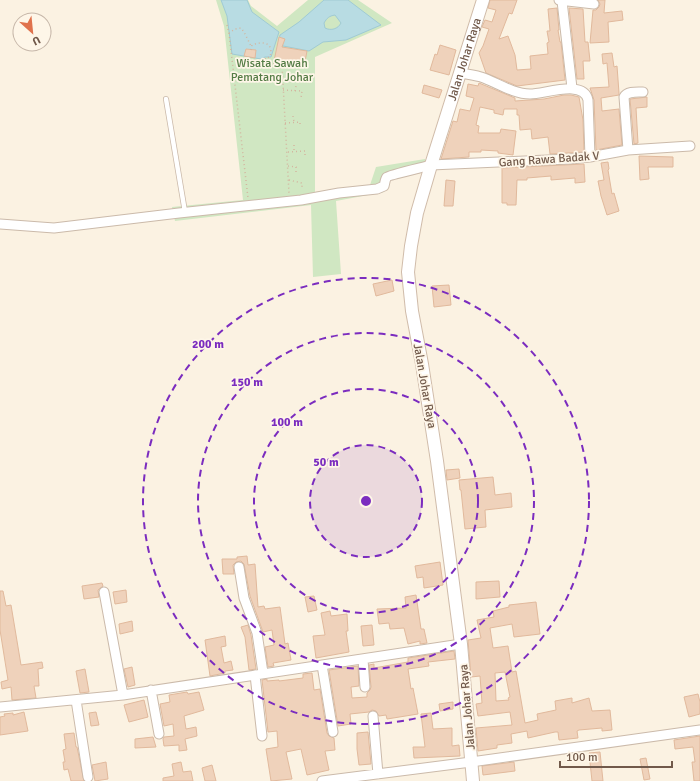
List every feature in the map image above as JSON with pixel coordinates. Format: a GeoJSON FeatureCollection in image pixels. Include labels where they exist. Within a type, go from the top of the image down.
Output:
{"type":"FeatureCollection","features":[{"type":"Feature","properties":{"kind":"street","name":"Jalan Johar Raya"},"geometry":{"type":"LineString","coordinates":[[473,781],[461,644],[438,461],[409,290],[408,272],[417,213],[483,0]]}},
{"type":"Feature","properties":{"kind":"street"},"geometry":{"type":"LineString","coordinates":[[572,88],[561,0],[594,4]]}},
{"type":"Feature","properties":{"kind":"street"},"geometry":{"type":"LineString","coordinates":[[460,73],[480,77],[513,91],[527,94],[538,94],[572,88],[581,90],[587,96],[590,157]]}},
{"type":"Feature","properties":{"kind":"street"},"geometry":{"type":"LineString","coordinates":[[628,150],[624,97],[628,93],[643,92]]}},
{"type":"Feature","properties":{"kind":"street","name":"Gang Rawa Badak V"},"geometry":{"type":"LineString","coordinates":[[0,224],[54,228],[290,201],[377,189],[383,186],[385,179],[389,175],[431,165],[570,159],[628,150],[690,146]]}},
{"type":"Feature","properties":{"kind":"street"},"geometry":{"type":"LineString","coordinates":[[239,567],[244,598],[258,633],[262,736]]}},
{"type":"Feature","properties":{"kind":"street"},"geometry":{"type":"LineString","coordinates":[[104,592],[123,695]]}},
{"type":"Feature","properties":{"kind":"street"},"geometry":{"type":"LineString","coordinates":[[0,707],[123,695],[461,644]]}},
{"type":"Feature","properties":{"kind":"street"},"geometry":{"type":"LineString","coordinates":[[363,659],[365,687]]}},
{"type":"Feature","properties":{"kind":"street"},"geometry":{"type":"LineString","coordinates":[[322,665],[333,732]]}},
{"type":"Feature","properties":{"kind":"street"},"geometry":{"type":"LineString","coordinates":[[151,690],[159,734]]}},
{"type":"Feature","properties":{"kind":"street"},"geometry":{"type":"LineString","coordinates":[[76,700],[88,777]]}},
{"type":"Feature","properties":{"kind":"street"},"geometry":{"type":"LineString","coordinates":[[373,716],[378,774]]}},
{"type":"Feature","properties":{"kind":"street"},"geometry":{"type":"LineString","coordinates":[[322,781],[472,762],[700,730]]}},
{"type":"Feature","properties":{"kind":"lane"},"geometry":{"type":"LineString","coordinates":[[166,99],[185,212]]}},
{"type":"Feature","properties":{"kind":"path"},"geometry":{"type":"LineString","coordinates":[[227,25],[248,205]]}},
{"type":"Feature","properties":{"kind":"path"},"geometry":{"type":"LineString","coordinates":[[229,33],[235,29],[241,28],[251,46],[251,50]]}},
{"type":"Feature","properties":{"kind":"path"},"geometry":{"type":"LineString","coordinates":[[251,46],[260,42],[265,43],[271,54],[270,57],[265,58],[265,62],[282,64],[290,201]]}},
{"type":"Feature","properties":{"kind":"path"},"geometry":{"type":"LineString","coordinates":[[295,91],[296,86]]}},
{"type":"Feature","properties":{"kind":"path"},"geometry":{"type":"LineString","coordinates":[[283,90],[302,91],[301,98]]}},
{"type":"Feature","properties":{"kind":"path"},"geometry":{"type":"LineString","coordinates":[[293,116],[294,122]]}},
{"type":"Feature","properties":{"kind":"path"},"geometry":{"type":"LineString","coordinates":[[285,123],[300,122],[300,125]]}},
{"type":"Feature","properties":{"kind":"path"},"geometry":{"type":"LineString","coordinates":[[294,145],[294,152]]}},
{"type":"Feature","properties":{"kind":"path"},"geometry":{"type":"LineString","coordinates":[[287,152],[305,151],[305,158]]}},
{"type":"Feature","properties":{"kind":"path"},"geometry":{"type":"LineString","coordinates":[[288,166],[296,167],[296,172]]}},
{"type":"Feature","properties":{"kind":"path"},"geometry":{"type":"LineString","coordinates":[[289,180],[302,183],[302,187]]}},
{"type":"Feature","properties":{"kind":"green space","name":"Wisata Sawah Pematang Johar"},"geometry":{"type":"Polygon","coordinates":[[[216,0],[248,0],[251,6],[277,26],[308,0],[358,0],[392,23],[315,57],[315,192],[370,185],[376,167],[425,159],[425,172],[391,179],[384,192],[336,201],[341,274],[313,277],[311,205],[175,221],[172,207],[243,200],[224,26],[216,0]]]}},
{"type":"Feature","properties":{"kind":"water"},"geometry":{"type":"Polygon","coordinates":[[[221,0],[247,0],[252,12],[279,32],[271,57],[261,59],[232,54],[227,16],[221,0]]]}},
{"type":"Feature","properties":{"kind":"water"},"geometry":{"type":"Polygon","coordinates":[[[324,0],[348,0],[381,25],[346,40],[323,42],[309,51],[278,45],[280,35],[299,22],[324,0]],[[335,15],[328,18],[324,23],[325,28],[334,29],[341,23],[335,15]]]}},
{"type":"Feature","properties":{"kind":"building"},"geometry":{"type":"Polygon","coordinates":[[[490,0],[517,0],[512,14],[509,13],[499,39],[508,36],[515,55],[517,70],[531,69],[530,56],[548,54],[547,43],[549,42],[547,31],[550,31],[548,9],[557,8],[558,30],[561,42],[565,80],[517,86],[486,73],[479,53],[489,29],[482,27],[485,20],[492,22],[496,10],[488,8],[490,0]]]}},
{"type":"Feature","properties":{"kind":"building"},"geometry":{"type":"Polygon","coordinates":[[[598,0],[605,0],[604,13],[622,11],[623,20],[608,22],[609,42],[590,43],[593,10],[596,10],[599,7],[600,4],[598,0]]]}},
{"type":"Feature","properties":{"kind":"building"},"geometry":{"type":"Polygon","coordinates":[[[569,8],[583,9],[585,42],[588,42],[590,61],[583,61],[584,79],[577,79],[569,8]]]}},
{"type":"Feature","properties":{"kind":"building"},"geometry":{"type":"Polygon","coordinates":[[[279,37],[285,39],[282,47],[307,51],[304,67],[274,61],[279,37]]]}},
{"type":"Feature","properties":{"kind":"building"},"geometry":{"type":"Polygon","coordinates":[[[440,45],[456,50],[449,75],[430,70],[435,54],[437,55],[440,45]]]}},
{"type":"Feature","properties":{"kind":"building"},"geometry":{"type":"Polygon","coordinates":[[[246,49],[256,50],[255,58],[244,56],[246,49]]]}},
{"type":"Feature","properties":{"kind":"building"},"geometry":{"type":"Polygon","coordinates":[[[612,53],[614,67],[617,66],[619,95],[601,98],[602,111],[619,109],[622,145],[596,150],[594,100],[590,88],[609,87],[607,63],[603,64],[602,54],[612,53]]]}},
{"type":"Feature","properties":{"kind":"building"},"geometry":{"type":"Polygon","coordinates":[[[479,83],[515,98],[515,101],[544,99],[564,95],[579,97],[583,120],[584,152],[550,154],[548,137],[532,139],[531,129],[520,130],[517,109],[504,109],[503,115],[494,113],[494,110],[480,107],[476,125],[479,126],[478,133],[500,133],[501,129],[516,131],[513,155],[498,153],[498,151],[481,150],[481,152],[469,152],[469,157],[441,159],[453,121],[457,122],[460,109],[470,111],[474,98],[466,96],[468,84],[478,86],[479,83]]]}},
{"type":"Feature","properties":{"kind":"building"},"geometry":{"type":"Polygon","coordinates":[[[424,85],[442,90],[439,98],[422,93],[424,85]]]}},
{"type":"Feature","properties":{"kind":"building"},"geometry":{"type":"Polygon","coordinates":[[[647,97],[647,107],[636,108],[638,143],[634,144],[630,99],[647,97]]]}},
{"type":"Feature","properties":{"kind":"building"},"geometry":{"type":"Polygon","coordinates":[[[639,156],[673,157],[673,167],[648,167],[649,179],[640,180],[639,156]]]}},
{"type":"Feature","properties":{"kind":"building"},"geometry":{"type":"Polygon","coordinates":[[[608,162],[612,194],[614,193],[619,211],[607,215],[598,181],[604,180],[601,163],[608,162]]]}},
{"type":"Feature","properties":{"kind":"building"},"geometry":{"type":"Polygon","coordinates":[[[584,164],[585,182],[575,183],[575,178],[551,180],[551,176],[517,180],[516,205],[507,205],[507,203],[502,203],[502,168],[584,164]]]}},
{"type":"Feature","properties":{"kind":"building"},"geometry":{"type":"Polygon","coordinates":[[[446,180],[455,181],[453,206],[444,206],[446,180]]]}},
{"type":"Feature","properties":{"kind":"building"},"geometry":{"type":"Polygon","coordinates":[[[392,280],[394,291],[376,296],[373,284],[392,280]]]}},
{"type":"Feature","properties":{"kind":"building"},"geometry":{"type":"Polygon","coordinates":[[[449,285],[451,305],[434,307],[432,286],[449,285]]]}},
{"type":"Feature","properties":{"kind":"building"},"geometry":{"type":"Polygon","coordinates":[[[459,469],[460,478],[447,480],[446,470],[459,469]]]}},
{"type":"Feature","properties":{"kind":"building"},"geometry":{"type":"Polygon","coordinates":[[[493,477],[495,495],[511,493],[512,507],[485,510],[486,527],[465,529],[459,480],[493,477]]]}},
{"type":"Feature","properties":{"kind":"building"},"geometry":{"type":"Polygon","coordinates":[[[247,556],[248,565],[255,564],[258,607],[264,606],[265,609],[280,607],[285,644],[288,643],[291,660],[273,663],[274,666],[268,667],[265,647],[274,645],[272,630],[263,632],[250,596],[244,564],[241,561],[236,562],[233,565],[234,574],[223,574],[222,559],[237,559],[237,557],[247,556]]]}},
{"type":"Feature","properties":{"kind":"building"},"geometry":{"type":"Polygon","coordinates":[[[440,562],[443,585],[424,588],[423,577],[417,578],[415,566],[440,562]]]}},
{"type":"Feature","properties":{"kind":"building"},"geometry":{"type":"Polygon","coordinates":[[[499,581],[500,597],[476,599],[476,582],[499,581]]]}},
{"type":"Feature","properties":{"kind":"building"},"geometry":{"type":"Polygon","coordinates":[[[102,583],[103,586],[98,590],[99,597],[84,599],[82,586],[102,583]]]}},
{"type":"Feature","properties":{"kind":"building"},"geometry":{"type":"Polygon","coordinates":[[[126,590],[127,602],[115,604],[113,592],[126,590]]]}},
{"type":"Feature","properties":{"kind":"building"},"geometry":{"type":"Polygon","coordinates":[[[0,591],[3,591],[6,606],[11,605],[21,665],[42,662],[43,668],[38,669],[39,686],[34,686],[36,698],[12,700],[11,687],[2,689],[1,682],[8,680],[0,630],[0,591]]]}},
{"type":"Feature","properties":{"kind":"building"},"geometry":{"type":"Polygon","coordinates":[[[416,595],[421,629],[424,629],[427,643],[420,644],[420,641],[408,644],[404,628],[390,629],[389,623],[379,624],[377,609],[406,608],[405,597],[416,595]]]}},
{"type":"Feature","properties":{"kind":"building"},"geometry":{"type":"Polygon","coordinates":[[[314,596],[317,610],[308,612],[305,597],[314,596]]]}},
{"type":"Feature","properties":{"kind":"building"},"geometry":{"type":"Polygon","coordinates":[[[536,602],[540,634],[514,637],[512,624],[490,628],[493,648],[508,646],[512,672],[516,671],[525,723],[538,720],[537,714],[556,710],[555,701],[572,698],[572,703],[589,698],[592,711],[610,710],[612,730],[602,731],[602,728],[579,730],[577,731],[578,738],[559,740],[558,732],[528,738],[527,731],[511,734],[512,743],[497,745],[497,748],[478,751],[476,728],[512,725],[510,712],[478,716],[476,704],[482,703],[480,676],[471,677],[468,640],[481,638],[477,620],[494,617],[493,611],[509,607],[509,605],[536,602]],[[505,672],[495,673],[496,701],[509,700],[508,698],[510,697],[505,672]]]}},
{"type":"Feature","properties":{"kind":"building"},"geometry":{"type":"Polygon","coordinates":[[[330,611],[331,616],[347,614],[348,631],[346,631],[349,652],[316,658],[313,636],[325,635],[321,613],[330,611]]]}},
{"type":"Feature","properties":{"kind":"building"},"geometry":{"type":"Polygon","coordinates":[[[132,621],[133,631],[120,634],[119,624],[132,621]]]}},
{"type":"Feature","properties":{"kind":"building"},"geometry":{"type":"Polygon","coordinates":[[[248,625],[256,669],[249,670],[245,637],[241,627],[248,625]]]}},
{"type":"Feature","properties":{"kind":"building"},"geometry":{"type":"Polygon","coordinates":[[[372,625],[374,645],[363,646],[361,626],[372,625]]]}},
{"type":"Feature","properties":{"kind":"building"},"geometry":{"type":"Polygon","coordinates":[[[225,636],[226,646],[221,647],[224,663],[231,661],[233,670],[210,676],[205,640],[225,636]]]}},
{"type":"Feature","properties":{"kind":"building"},"geometry":{"type":"Polygon","coordinates":[[[454,651],[455,659],[428,662],[429,666],[408,669],[411,689],[413,688],[418,714],[387,719],[386,715],[379,716],[376,711],[372,710],[369,712],[350,714],[351,724],[338,726],[329,670],[358,666],[359,686],[351,687],[352,698],[367,697],[367,693],[371,687],[369,665],[374,664],[374,668],[408,662],[408,658],[454,651]]]}},
{"type":"Feature","properties":{"kind":"building"},"geometry":{"type":"Polygon","coordinates":[[[132,667],[135,685],[128,687],[124,669],[132,667]]]}},
{"type":"Feature","properties":{"kind":"building"},"geometry":{"type":"Polygon","coordinates":[[[85,669],[89,692],[80,693],[76,671],[85,669]]]}},
{"type":"Feature","properties":{"kind":"building"},"geometry":{"type":"Polygon","coordinates":[[[312,673],[314,690],[320,689],[327,733],[329,736],[334,738],[335,750],[325,751],[329,770],[307,775],[301,749],[286,752],[292,779],[271,781],[266,749],[278,747],[277,731],[268,732],[262,680],[267,679],[267,681],[279,681],[303,678],[303,674],[312,673]]]}},
{"type":"Feature","properties":{"kind":"building"},"geometry":{"type":"Polygon","coordinates":[[[187,692],[188,694],[199,692],[204,710],[184,716],[186,729],[196,727],[197,736],[185,739],[187,750],[179,751],[179,745],[164,746],[164,737],[174,736],[173,724],[164,726],[160,704],[170,702],[169,695],[187,692]]]}},
{"type":"Feature","properties":{"kind":"building"},"geometry":{"type":"Polygon","coordinates":[[[698,694],[700,714],[689,717],[684,697],[698,694]]]}},
{"type":"Feature","properties":{"kind":"building"},"geometry":{"type":"Polygon","coordinates":[[[144,700],[148,717],[129,722],[124,705],[144,700]]]}},
{"type":"Feature","properties":{"kind":"building"},"geometry":{"type":"Polygon","coordinates":[[[453,702],[453,709],[440,711],[439,704],[453,702]]]}},
{"type":"Feature","properties":{"kind":"building"},"geometry":{"type":"Polygon","coordinates":[[[24,712],[28,731],[0,735],[0,717],[5,716],[4,714],[13,713],[13,715],[24,712]]]}},
{"type":"Feature","properties":{"kind":"building"},"geometry":{"type":"Polygon","coordinates":[[[96,712],[99,725],[91,726],[89,713],[96,712]]]}},
{"type":"Feature","properties":{"kind":"building"},"geometry":{"type":"Polygon","coordinates":[[[431,713],[433,729],[452,728],[452,746],[459,745],[460,756],[414,758],[413,747],[425,747],[421,714],[431,713]]]}},
{"type":"Feature","properties":{"kind":"building"},"geometry":{"type":"Polygon","coordinates":[[[368,732],[371,764],[359,765],[357,733],[368,732]]]}},
{"type":"Feature","properties":{"kind":"building"},"geometry":{"type":"Polygon","coordinates":[[[74,733],[84,781],[71,781],[68,769],[64,770],[63,762],[65,762],[63,750],[66,749],[64,734],[74,733]]]}},
{"type":"Feature","properties":{"kind":"building"},"geometry":{"type":"Polygon","coordinates":[[[700,736],[700,781],[694,781],[692,762],[695,762],[693,747],[675,749],[674,740],[700,736]]]}},
{"type":"Feature","properties":{"kind":"building"},"geometry":{"type":"Polygon","coordinates":[[[153,737],[156,747],[135,748],[135,739],[153,737]]]}},
{"type":"Feature","properties":{"kind":"building"},"geometry":{"type":"Polygon","coordinates":[[[600,752],[603,781],[592,781],[589,753],[600,752]]]}},
{"type":"Feature","properties":{"kind":"building"},"geometry":{"type":"Polygon","coordinates":[[[646,758],[650,779],[644,780],[640,759],[646,758]]]}},
{"type":"Feature","properties":{"kind":"building"},"geometry":{"type":"Polygon","coordinates":[[[106,762],[108,779],[95,781],[92,765],[106,762]]]}},
{"type":"Feature","properties":{"kind":"building"},"geometry":{"type":"Polygon","coordinates":[[[181,762],[183,772],[191,771],[193,781],[163,781],[163,778],[174,776],[172,764],[181,762]]]}},
{"type":"Feature","properties":{"kind":"building"},"geometry":{"type":"Polygon","coordinates":[[[514,762],[515,771],[483,775],[482,766],[514,762]]]}},
{"type":"Feature","properties":{"kind":"building"},"geometry":{"type":"Polygon","coordinates":[[[212,765],[216,781],[205,781],[202,768],[212,765]]]}}]}
